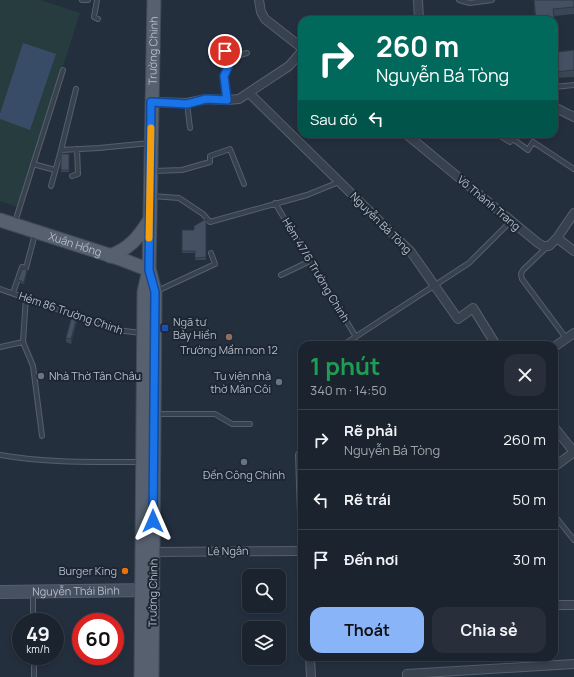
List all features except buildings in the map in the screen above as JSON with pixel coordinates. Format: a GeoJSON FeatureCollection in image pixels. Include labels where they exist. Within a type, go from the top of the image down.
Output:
{"type":"FeatureCollection","features":[{"type":"Feature","properties":{"kind":"main road"},"geometry":{"type":"LineString","coordinates":[[146,0],[152,24]]}},
{"type":"Feature","properties":{"kind":"main road","name":"Trường Chinh"},"geometry":{"type":"LineString","coordinates":[[141,677],[147,590],[153,552],[149,414],[144,333],[144,292],[149,270],[152,24],[154,0]]}},
{"type":"Feature","properties":{"kind":"main road"},"geometry":{"type":"LineString","coordinates":[[152,24],[158,0]]}},
{"type":"Feature","properties":{"kind":"main road","name":"Xuân Hồng"},"geometry":{"type":"LineString","coordinates":[[0,220],[149,270]]}},
{"type":"Feature","properties":{"kind":"main road"},"geometry":{"type":"LineString","coordinates":[[110,256],[120,252],[133,243],[150,220]]}},
{"type":"Feature","properties":{"kind":"main road","name":"Trường Chinh"},"geometry":{"type":"LineString","coordinates":[[149,270],[155,292],[149,414],[143,462],[147,590],[152,677]]}},
{"type":"Feature","properties":{"kind":"street"},"geometry":{"type":"LineString","coordinates":[[259,0],[262,12],[266,19],[298,47]]}},
{"type":"Feature","properties":{"kind":"street"},"geometry":{"type":"LineString","coordinates":[[418,0],[419,16]]}},
{"type":"Feature","properties":{"kind":"street"},"geometry":{"type":"LineString","coordinates":[[151,102],[187,104],[206,99],[239,99],[289,66],[298,55]]}},
{"type":"Feature","properties":{"kind":"street","name":"Nguyễn Bá Tòng"},"geometry":{"type":"LineString","coordinates":[[249,93],[411,252],[458,319],[473,308],[494,341]]}},
{"type":"Feature","properties":{"kind":"street"},"geometry":{"type":"LineString","coordinates":[[558,109],[574,117]]}},
{"type":"Feature","properties":{"kind":"street","name":"Võ Thành Trang"},"geometry":{"type":"LineString","coordinates":[[411,138],[538,244],[549,246]]}},
{"type":"Feature","properties":{"kind":"street"},"geometry":{"type":"LineString","coordinates":[[549,246],[558,238],[574,213]]}},
{"type":"Feature","properties":{"kind":"street"},"geometry":{"type":"LineString","coordinates":[[558,238],[574,251]]}},
{"type":"Feature","properties":{"kind":"street"},"geometry":{"type":"LineString","coordinates":[[558,344],[574,333]]}},
{"type":"Feature","properties":{"kind":"street"},"geometry":{"type":"LineString","coordinates":[[558,432],[574,452],[558,464]]}},
{"type":"Feature","properties":{"kind":"street","name":"Lê Ngân"},"geometry":{"type":"LineString","coordinates":[[153,552],[298,551]]}},
{"type":"Feature","properties":{"kind":"street","name":"Nguyễn Thái Bình"},"geometry":{"type":"LineString","coordinates":[[0,592],[147,590]]}},
{"type":"Feature","properties":{"kind":"street"},"geometry":{"type":"LineString","coordinates":[[558,605],[574,605]]}},
{"type":"Feature","properties":{"kind":"street"},"geometry":{"type":"LineString","coordinates":[[310,661],[311,677]]}},
{"type":"Feature","properties":{"kind":"street"},"geometry":{"type":"LineString","coordinates":[[407,676],[574,664]]}},
{"type":"Feature","properties":{"kind":"lane"},"geometry":{"type":"LineString","coordinates":[[82,0],[88,0]]}},
{"type":"Feature","properties":{"kind":"lane"},"geometry":{"type":"LineString","coordinates":[[97,0],[94,17],[98,20]]}},
{"type":"Feature","properties":{"kind":"lane"},"geometry":{"type":"LineString","coordinates":[[459,0],[470,3],[492,0]]}},
{"type":"Feature","properties":{"kind":"lane"},"geometry":{"type":"LineString","coordinates":[[223,42],[228,67],[224,76],[227,100]]}},
{"type":"Feature","properties":{"kind":"lane"},"geometry":{"type":"LineString","coordinates":[[226,59],[247,53]]}},
{"type":"Feature","properties":{"kind":"lane"},"geometry":{"type":"LineString","coordinates":[[14,224],[63,70]]}},
{"type":"Feature","properties":{"kind":"lane"},"geometry":{"type":"LineString","coordinates":[[558,87],[574,85]]}},
{"type":"Feature","properties":{"kind":"lane"},"geometry":{"type":"LineString","coordinates":[[51,186],[76,89]]}},
{"type":"Feature","properties":{"kind":"lane"},"geometry":{"type":"LineString","coordinates":[[187,104],[190,128]]}},
{"type":"Feature","properties":{"kind":"lane"},"geometry":{"type":"LineString","coordinates":[[504,138],[510,142],[513,139],[528,150],[533,142],[574,170]]}},
{"type":"Feature","properties":{"kind":"lane"},"geometry":{"type":"LineString","coordinates":[[61,150],[151,142]]}},
{"type":"Feature","properties":{"kind":"lane"},"geometry":{"type":"LineString","coordinates":[[72,176],[78,174],[77,149]]}},
{"type":"Feature","properties":{"kind":"lane"},"geometry":{"type":"LineString","coordinates":[[150,171],[182,170],[210,162],[210,156],[230,149],[244,184]]}},
{"type":"Feature","properties":{"kind":"lane"},"geometry":{"type":"LineString","coordinates":[[33,164],[55,170]]}},
{"type":"Feature","properties":{"kind":"lane"},"geometry":{"type":"LineString","coordinates":[[150,196],[179,198],[203,214],[210,222],[308,194],[340,182]]}},
{"type":"Feature","properties":{"kind":"lane","name":"Hẻm 47/6 Trường Chinh"},"geometry":{"type":"LineString","coordinates":[[275,203],[356,336]]}},
{"type":"Feature","properties":{"kind":"lane"},"geometry":{"type":"LineString","coordinates":[[349,341],[469,263],[511,221]]}},
{"type":"Feature","properties":{"kind":"lane"},"geometry":{"type":"LineString","coordinates":[[13,293],[22,267],[26,268],[35,232]]}},
{"type":"Feature","properties":{"kind":"lane"},"geometry":{"type":"LineString","coordinates":[[549,246],[523,270],[521,274],[522,279],[566,338]]}},
{"type":"Feature","properties":{"kind":"lane"},"geometry":{"type":"LineString","coordinates":[[155,292],[216,264],[211,253]]}},
{"type":"Feature","properties":{"kind":"lane"},"geometry":{"type":"LineString","coordinates":[[281,275],[310,261]]}},
{"type":"Feature","properties":{"kind":"lane","name":"Hẻm 86 Trường Chinh"},"geometry":{"type":"LineString","coordinates":[[0,289],[116,330],[144,333]]}},
{"type":"Feature","properties":{"kind":"lane"},"geometry":{"type":"LineString","coordinates":[[26,297],[24,342],[33,366],[42,436]]}},
{"type":"Feature","properties":{"kind":"lane"},"geometry":{"type":"LineString","coordinates":[[0,347],[24,342]]}},
{"type":"Feature","properties":{"kind":"lane"},"geometry":{"type":"LineString","coordinates":[[149,414],[215,414],[232,424],[250,424]]}},
{"type":"Feature","properties":{"kind":"lane"},"geometry":{"type":"LineString","coordinates":[[0,455],[56,461],[143,462]]}},
{"type":"Feature","properties":{"kind":"lane"},"geometry":{"type":"LineString","coordinates":[[558,520],[574,540]]}},
{"type":"Feature","properties":{"kind":"lane"},"geometry":{"type":"LineString","coordinates":[[33,591],[33,613]]}},
{"type":"Feature","properties":{"kind":"lane"},"geometry":{"type":"LineString","coordinates":[[34,665],[34,677]]}},
{"type":"Feature","properties":{"kind":"green space"},"geometry":{"type":"Polygon","coordinates":[[[0,0],[41,0],[80,13],[18,207],[0,201],[0,0]]]}},
{"type":"Feature","properties":{"kind":"water"},"geometry":{"type":"Polygon","coordinates":[[[23,43],[56,54],[30,130],[0,119],[0,114],[23,43]]]}},
{"type":"Feature","properties":{"kind":"slow traffic"},"geometry":{"type":"LineString","coordinates":[[149,238],[151,128]]}},
{"type":"Feature","properties":{"kind":"place","name":"Ngã tư Bảy Hiền"},"geometry":{"type":"Point","coordinates":[165,328]}},
{"type":"Feature","properties":{"kind":"place","name":"Trường Mầm non 12"},"geometry":{"type":"Point","coordinates":[229,337]}},
{"type":"Feature","properties":{"kind":"place","name":"Nhà Thờ Tân Châu"},"geometry":{"type":"Point","coordinates":[41,376]}},
{"type":"Feature","properties":{"kind":"place","name":"Tu viện nhà thờ Mân Côi"},"geometry":{"type":"Point","coordinates":[279,382]}},
{"type":"Feature","properties":{"kind":"place","name":"Đền Công Chính"},"geometry":{"type":"Point","coordinates":[244,462]}},
{"type":"Feature","properties":{"kind":"place","name":"Burger King"},"geometry":{"type":"Point","coordinates":[125,571]}},
{"type":"Feature","properties":{"kind":"route"},"geometry":{"type":"LineString","coordinates":[[153,521],[155,292],[149,270],[151,102],[187,104],[206,99],[227,100],[224,76],[228,67],[225,51]]}}]}
